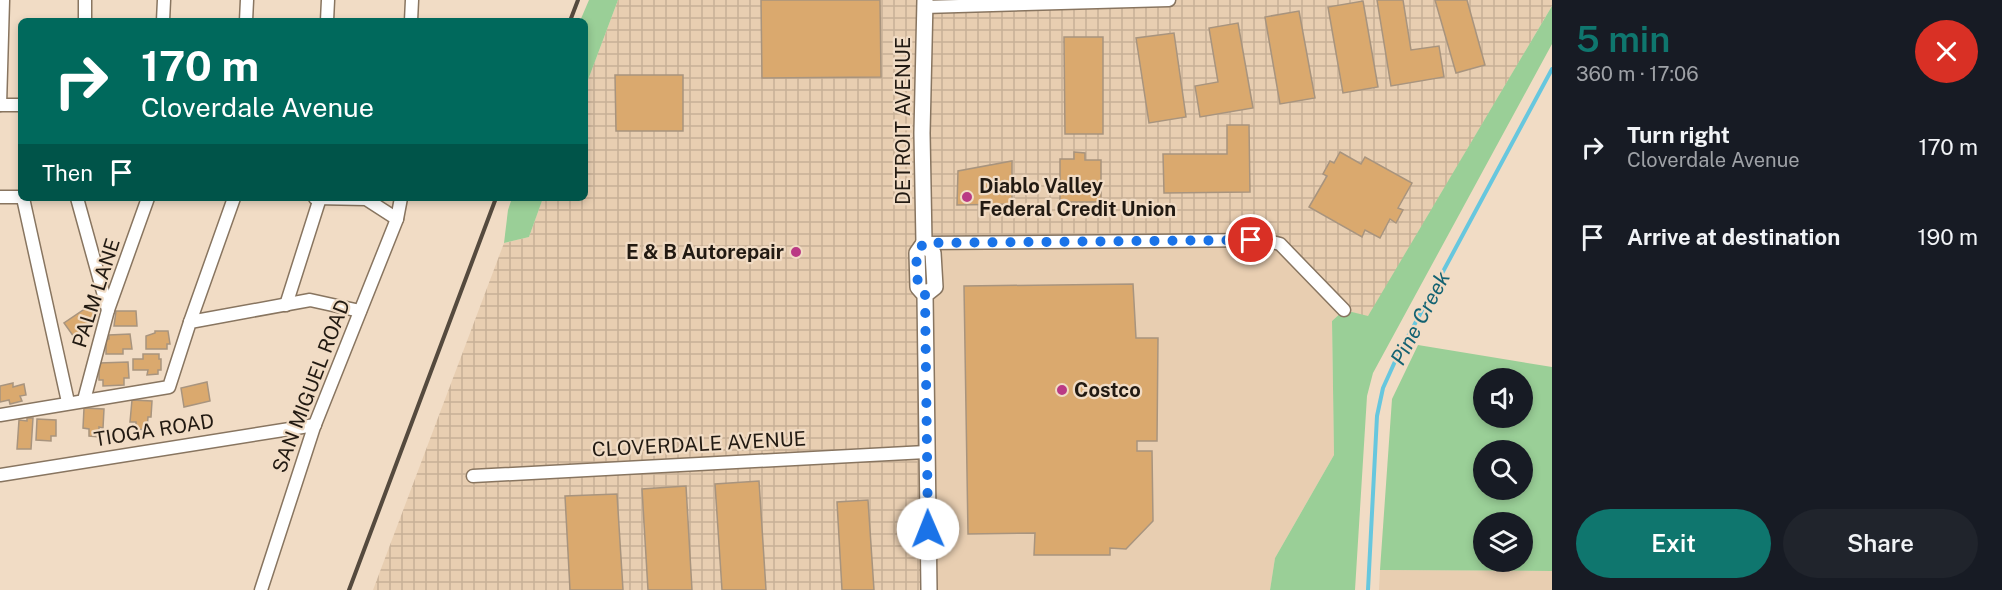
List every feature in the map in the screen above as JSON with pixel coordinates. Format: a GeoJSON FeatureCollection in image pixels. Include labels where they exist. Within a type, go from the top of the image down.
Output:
{"type":"FeatureCollection","features":[{"type":"Feature","properties":{"kind":"street"},"geometry":{"type":"LineString","coordinates":[[3,0],[0,105],[18,105]]}},
{"type":"Feature","properties":{"kind":"street"},"geometry":{"type":"LineString","coordinates":[[85,0],[85,18]]}},
{"type":"Feature","properties":{"kind":"street"},"geometry":{"type":"LineString","coordinates":[[163,18],[164,0]]}},
{"type":"Feature","properties":{"kind":"street"},"geometry":{"type":"LineString","coordinates":[[246,18],[247,0]]}},
{"type":"Feature","properties":{"kind":"street"},"geometry":{"type":"LineString","coordinates":[[327,18],[328,0]]}},
{"type":"Feature","properties":{"kind":"street"},"geometry":{"type":"LineString","coordinates":[[411,18],[412,0]]}},
{"type":"Feature","properties":{"kind":"street"},"geometry":{"type":"LineString","coordinates":[[925,4],[1159,2],[1169,0]]}},
{"type":"Feature","properties":{"kind":"street","name":"DETROIT AVENUE"},"geometry":{"type":"LineString","coordinates":[[925,4],[922,133],[924,243],[933,253],[935,287],[925,295],[929,590]]}},
{"type":"Feature","properties":{"kind":"street"},"geometry":{"type":"LineString","coordinates":[[0,196],[18,198]]}},
{"type":"Feature","properties":{"kind":"street"},"geometry":{"type":"LineString","coordinates":[[23,201],[68,402]]}},
{"type":"Feature","properties":{"kind":"street"},"geometry":{"type":"LineString","coordinates":[[78,201],[108,310]]}},
{"type":"Feature","properties":{"kind":"street","name":"PALM LANE"},"geometry":{"type":"LineString","coordinates":[[84,400],[108,310],[147,201]]}},
{"type":"Feature","properties":{"kind":"street"},"geometry":{"type":"LineString","coordinates":[[0,415],[170,387],[190,322],[233,201]]}},
{"type":"Feature","properties":{"kind":"street"},"geometry":{"type":"LineString","coordinates":[[286,305],[319,201]]}},
{"type":"Feature","properties":{"kind":"street"},"geometry":{"type":"LineString","coordinates":[[369,201],[397,219]]}},
{"type":"Feature","properties":{"kind":"street","name":"SAN MIGUEL ROAD"},"geometry":{"type":"LineString","coordinates":[[261,590],[315,425],[397,219],[400,201]]}},
{"type":"Feature","properties":{"kind":"street"},"geometry":{"type":"LineString","coordinates":[[924,243],[1264,240],[1280,244],[1344,310]]}},
{"type":"Feature","properties":{"kind":"street"},"geometry":{"type":"LineString","coordinates":[[190,322],[309,300],[360,311]]}},
{"type":"Feature","properties":{"kind":"street","name":"TIOGA ROAD"},"geometry":{"type":"LineString","coordinates":[[0,475],[315,425]]}},
{"type":"Feature","properties":{"kind":"street","name":"CLOVERDALE AVENUE"},"geometry":{"type":"LineString","coordinates":[[473,476],[926,452]]}},
{"type":"Feature","properties":{"kind":"shaded area"},"geometry":{"type":"Polygon","coordinates":[[[618,0],[1552,0],[1552,6],[1368,317],[1344,310],[1281,244],[924,243],[929,590],[373,590],[504,243],[529,237],[542,201],[588,201],[588,80],[618,0]]]}},
{"type":"Feature","properties":{"kind":"shaded area"},"geometry":{"type":"Polygon","coordinates":[[[1273,241],[1344,310],[1332,321],[1334,455],[1275,558],[1270,590],[929,590],[925,295],[935,287],[924,243],[1273,241]]]}},
{"type":"Feature","properties":{"kind":"shaded area"},"geometry":{"type":"Polygon","coordinates":[[[1380,570],[1552,571],[1552,590],[1379,590],[1380,570]]]}},
{"type":"Feature","properties":{"kind":"green space"},"geometry":{"type":"Polygon","coordinates":[[[589,0],[618,0],[588,80],[588,18],[581,18],[589,0]]]}},
{"type":"Feature","properties":{"kind":"green space"},"geometry":{"type":"Polygon","coordinates":[[[1552,6],[1552,44],[1373,373],[1367,396],[1355,590],[1270,590],[1275,558],[1334,455],[1332,321],[1344,310],[1368,316],[1552,6]]]}},
{"type":"Feature","properties":{"kind":"green space"},"geometry":{"type":"Polygon","coordinates":[[[511,201],[542,201],[529,237],[504,243],[511,201]]]}},
{"type":"Feature","properties":{"kind":"green space"},"geometry":{"type":"Polygon","coordinates":[[[1418,345],[1552,367],[1552,571],[1533,571],[1533,512],[1473,512],[1473,571],[1380,570],[1392,399],[1418,345]]]}},
{"type":"Feature","properties":{"kind":"building"},"geometry":{"type":"Polygon","coordinates":[[[761,0],[880,0],[881,77],[762,78],[761,0]]]}},
{"type":"Feature","properties":{"kind":"building"},"geometry":{"type":"Polygon","coordinates":[[[1377,0],[1403,0],[1411,50],[1439,46],[1444,77],[1391,86],[1377,0]]]}},
{"type":"Feature","properties":{"kind":"building"},"geometry":{"type":"Polygon","coordinates":[[[1435,0],[1467,0],[1485,65],[1456,73],[1435,0]]]}},
{"type":"Feature","properties":{"kind":"building"},"geometry":{"type":"Polygon","coordinates":[[[1363,1],[1378,87],[1343,93],[1328,7],[1363,1]]]}},
{"type":"Feature","properties":{"kind":"building"},"geometry":{"type":"Polygon","coordinates":[[[1299,11],[1315,98],[1280,104],[1265,17],[1299,11]]]}},
{"type":"Feature","properties":{"kind":"building"},"geometry":{"type":"Polygon","coordinates":[[[1238,23],[1253,108],[1200,117],[1195,86],[1218,82],[1209,28],[1238,23]]]}},
{"type":"Feature","properties":{"kind":"building"},"geometry":{"type":"Polygon","coordinates":[[[1174,33],[1186,117],[1149,123],[1136,38],[1174,33]]]}},
{"type":"Feature","properties":{"kind":"building"},"geometry":{"type":"Polygon","coordinates":[[[1064,37],[1103,37],[1103,134],[1065,134],[1064,37]]]}},
{"type":"Feature","properties":{"kind":"building"},"geometry":{"type":"Polygon","coordinates":[[[615,75],[683,75],[683,131],[616,131],[615,75]]]}},
{"type":"Feature","properties":{"kind":"building"},"geometry":{"type":"Polygon","coordinates":[[[1227,125],[1249,125],[1250,192],[1164,193],[1163,154],[1227,154],[1227,125]]]}},
{"type":"Feature","properties":{"kind":"building"},"geometry":{"type":"Polygon","coordinates":[[[1074,152],[1085,153],[1085,160],[1101,160],[1101,202],[1060,202],[1060,159],[1074,159],[1074,152]]]}},
{"type":"Feature","properties":{"kind":"building"},"geometry":{"type":"Polygon","coordinates":[[[1340,152],[1361,164],[1365,157],[1412,183],[1398,208],[1403,210],[1396,223],[1390,219],[1380,238],[1365,230],[1362,237],[1309,207],[1327,176],[1323,174],[1330,161],[1334,163],[1340,152]]]}},
{"type":"Feature","properties":{"kind":"building"},"geometry":{"type":"Polygon","coordinates":[[[1012,161],[1012,204],[957,205],[958,171],[1012,161]]]}},
{"type":"Feature","properties":{"kind":"building","name":"Costco"},"geometry":{"type":"Polygon","coordinates":[[[1133,284],[1136,338],[1158,338],[1157,441],[1137,441],[1137,451],[1152,451],[1153,521],[1126,549],[1110,548],[1110,555],[1034,555],[1035,533],[968,534],[964,286],[1133,284]]]}},
{"type":"Feature","properties":{"kind":"building"},"geometry":{"type":"Polygon","coordinates":[[[89,306],[95,315],[93,324],[74,337],[64,323],[89,306]]]}},
{"type":"Feature","properties":{"kind":"building"},"geometry":{"type":"Polygon","coordinates":[[[116,311],[136,311],[137,326],[114,326],[116,311]]]}},
{"type":"Feature","properties":{"kind":"building"},"geometry":{"type":"Polygon","coordinates":[[[155,331],[168,331],[170,344],[167,344],[167,349],[146,349],[146,336],[155,331]]]}},
{"type":"Feature","properties":{"kind":"building"},"geometry":{"type":"Polygon","coordinates":[[[130,334],[132,349],[123,349],[123,354],[106,354],[106,339],[109,339],[109,335],[130,334]]]}},
{"type":"Feature","properties":{"kind":"building"},"geometry":{"type":"Polygon","coordinates":[[[143,354],[159,354],[161,370],[158,370],[158,374],[147,375],[148,370],[133,370],[133,359],[143,359],[143,354]]]}},
{"type":"Feature","properties":{"kind":"building"},"geometry":{"type":"Polygon","coordinates":[[[128,362],[129,378],[124,378],[124,385],[103,386],[103,380],[99,380],[99,363],[128,362]]]}},
{"type":"Feature","properties":{"kind":"building"},"geometry":{"type":"Polygon","coordinates":[[[207,382],[210,401],[184,407],[181,388],[207,382]]]}},
{"type":"Feature","properties":{"kind":"building"},"geometry":{"type":"Polygon","coordinates":[[[13,383],[13,387],[24,384],[26,395],[20,396],[22,401],[10,404],[9,400],[0,402],[0,386],[13,383]]]}},
{"type":"Feature","properties":{"kind":"building"},"geometry":{"type":"Polygon","coordinates":[[[132,400],[152,401],[147,430],[136,429],[136,422],[130,422],[132,400]]]}},
{"type":"Feature","properties":{"kind":"building"},"geometry":{"type":"Polygon","coordinates":[[[84,408],[104,409],[103,428],[99,427],[99,437],[89,436],[89,429],[83,428],[84,408]]]}},
{"type":"Feature","properties":{"kind":"building"},"geometry":{"type":"Polygon","coordinates":[[[27,418],[33,418],[31,449],[17,449],[19,420],[27,421],[27,418]]]}},
{"type":"Feature","properties":{"kind":"building"},"geometry":{"type":"Polygon","coordinates":[[[37,419],[56,420],[56,436],[51,436],[51,441],[36,440],[37,419]]]}},
{"type":"Feature","properties":{"kind":"building"},"geometry":{"type":"Polygon","coordinates":[[[759,481],[766,590],[722,590],[715,484],[759,481]]]}},
{"type":"Feature","properties":{"kind":"building"},"geometry":{"type":"Polygon","coordinates":[[[686,486],[692,590],[648,590],[642,489],[686,486]]]}},
{"type":"Feature","properties":{"kind":"building"},"geometry":{"type":"Polygon","coordinates":[[[617,494],[623,590],[570,590],[565,496],[617,494]]]}},
{"type":"Feature","properties":{"kind":"building"},"geometry":{"type":"Polygon","coordinates":[[[868,500],[874,590],[842,590],[837,502],[868,500]]]}},
{"type":"Feature","properties":{"kind":"waterway","name":"Pine Creek"},"geometry":{"type":"LineString","coordinates":[[1368,590],[1377,416],[1383,388],[1397,357],[1552,69]]}},
{"type":"Feature","properties":{"kind":"railway"},"geometry":{"type":"LineString","coordinates":[[571,18],[578,0]]}},
{"type":"Feature","properties":{"kind":"railway"},"geometry":{"type":"LineString","coordinates":[[349,590],[495,201]]}},
{"type":"Feature","properties":{"kind":"place","name":"Diablo Valley Federal Credit Union"},"geometry":{"type":"Point","coordinates":[967,197]}},
{"type":"Feature","properties":{"kind":"place","name":"E & B Autorepair"},"geometry":{"type":"Point","coordinates":[796,252]}},
{"type":"Feature","properties":{"kind":"place","name":"Costco"},"geometry":{"type":"Point","coordinates":[1062,390]}},
{"type":"Feature","properties":{"kind":"route"},"geometry":{"type":"LineString","coordinates":[[928,529],[925,295],[918,287],[916,253],[924,243],[1251,240]]}}]}
